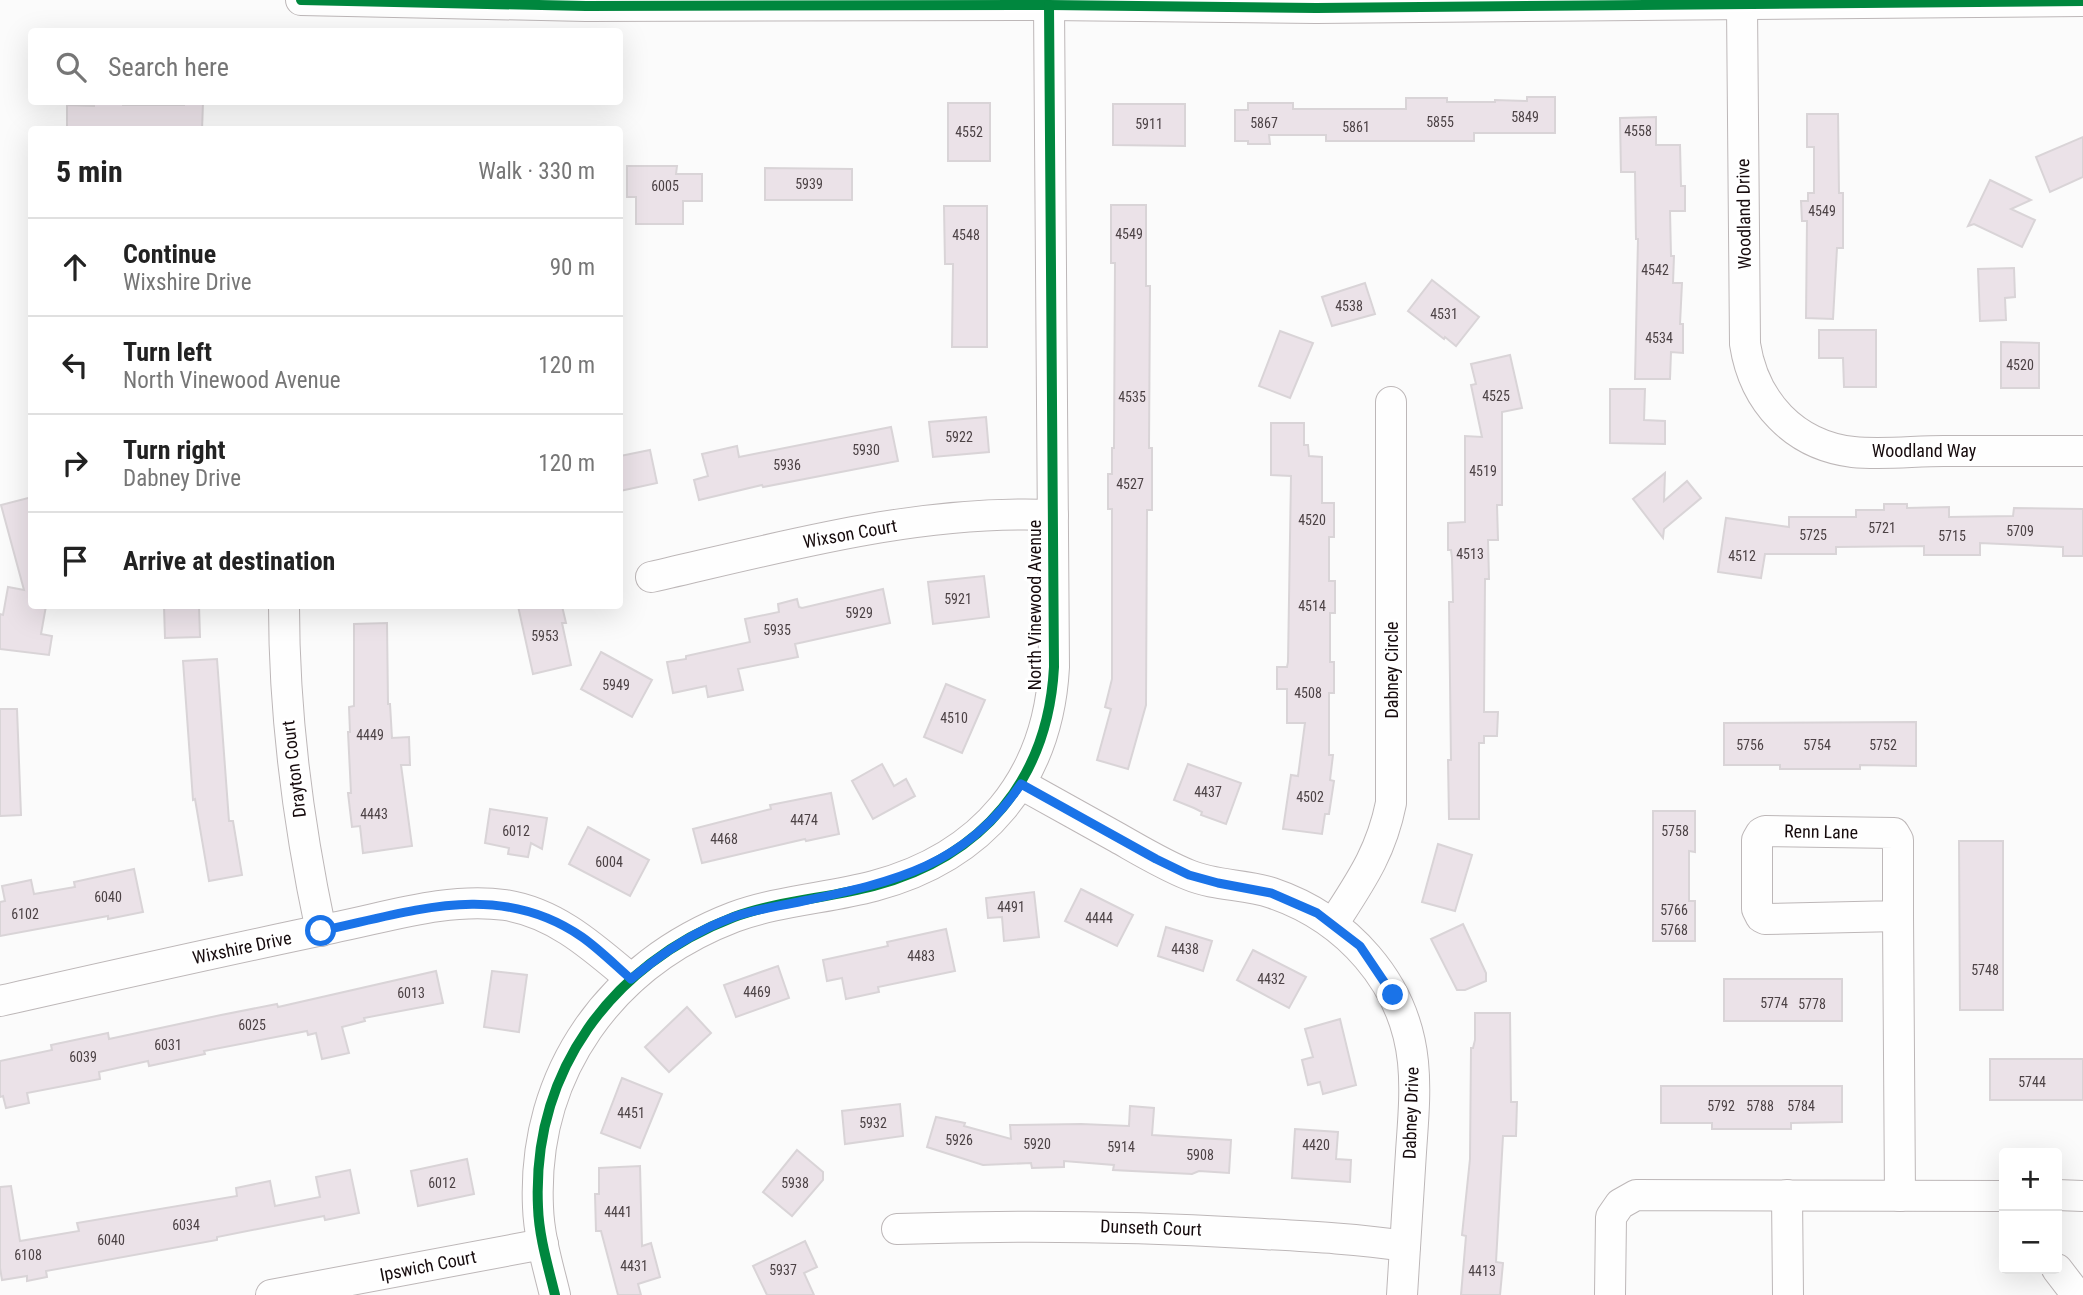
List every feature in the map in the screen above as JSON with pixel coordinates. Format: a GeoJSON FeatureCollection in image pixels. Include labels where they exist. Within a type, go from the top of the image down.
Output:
{"type":"FeatureCollection","features":[{"type":"Feature","properties":{"kind":"street"},"geometry":{"type":"LineString","coordinates":[[301,0],[586,6],[940,3],[1317,8],[2083,1]]}},
{"type":"Feature","properties":{"kind":"street","name":"North Vinewood Avenue"},"geometry":{"type":"LineString","coordinates":[[555,1295],[538,1210],[539,1163],[544,1129],[554,1095],[573,1051],[592,1022],[631,979],[679,942],[734,917],[757,910],[874,886],[921,868],[956,850],[998,814],[1021,784],[1042,738],[1053,691],[1049,5]]}},
{"type":"Feature","properties":{"kind":"street","name":"Woodland Drive"},"geometry":{"type":"LineString","coordinates":[[1742,6],[1745,344],[1748,362],[1758,388],[1776,414]]}},
{"type":"Feature","properties":{"kind":"street","name":"Dabney Circle"},"geometry":{"type":"LineString","coordinates":[[1333,925],[1372,863],[1381,844],[1391,803],[1391,402]]}},
{"type":"Feature","properties":{"kind":"street","name":"Woodland Way"},"geometry":{"type":"LineString","coordinates":[[1776,414],[1808,439],[1853,452],[2083,451]]}},
{"type":"Feature","properties":{"kind":"street","name":"Wixson Court"},"geometry":{"type":"LineString","coordinates":[[651,576],[861,531],[978,515],[1053,515]]}},
{"type":"Feature","properties":{"kind":"street","name":"Drayton Court"},"geometry":{"type":"LineString","coordinates":[[284,609],[291,754],[298,814],[321,931]]}},
{"type":"Feature","properties":{"kind":"street","name":"Dabney Drive"},"geometry":{"type":"LineString","coordinates":[[1021,784],[1189,875],[1271,893],[1300,904],[1360,946],[1381,975],[1403,1016],[1413,1062],[1415,1098],[1402,1295]]}},
{"type":"Feature","properties":{"kind":"street","name":"Renn Lane"},"geometry":{"type":"LineString","coordinates":[[1898,916],[1761,917],[1757,909],[1758,837],[1765,831],[1894,833],[1898,840],[1900,1196]]}},
{"type":"Feature","properties":{"kind":"street","name":"Wixshire Drive"},"geometry":{"type":"LineString","coordinates":[[0,1000],[435,907],[471,903],[506,905],[552,920],[583,937],[631,979]]}},
{"type":"Feature","properties":{"kind":"street"},"geometry":{"type":"LineString","coordinates":[[1610,1295],[1611,1221],[1616,1207],[1636,1195],[1999,1196]]}},
{"type":"Feature","properties":{"kind":"street"},"geometry":{"type":"LineString","coordinates":[[1787,1195],[1788,1295]]}},
{"type":"Feature","properties":{"kind":"street"},"geometry":{"type":"LineString","coordinates":[[2062,1195],[2083,1196]]}},
{"type":"Feature","properties":{"kind":"street","name":"Dunseth Court"},"geometry":{"type":"LineString","coordinates":[[897,1229],[1080,1226],[1185,1228],[1370,1241],[1405,1246]]}},
{"type":"Feature","properties":{"kind":"street","name":"Ipswich Court"},"geometry":{"type":"LineString","coordinates":[[271,1295],[543,1244]]}},
{"type":"Feature","properties":{"kind":"street"},"geometry":{"type":"LineString","coordinates":[[2061,1274],[2077,1295]]}},
{"type":"Feature","properties":{"kind":"building"},"geometry":{"type":"Polygon","coordinates":[[[1527,97],[1555,97],[1555,133],[1474,133],[1474,141],[1326,141],[1326,135],[1269,135],[1270,144],[1235,141],[1235,110],[1248,110],[1248,103],[1293,103],[1293,109],[1406,109],[1406,98],[1447,98],[1447,102],[1495,102],[1527,101],[1527,97]]]}},
{"type":"Feature","properties":{"kind":"building"},"geometry":{"type":"Polygon","coordinates":[[[948,103],[990,103],[990,161],[948,161],[948,103]]]}},
{"type":"Feature","properties":{"kind":"building"},"geometry":{"type":"Polygon","coordinates":[[[1113,104],[1185,104],[1185,146],[1113,145],[1113,104]]]}},
{"type":"Feature","properties":{"kind":"building"},"geometry":{"type":"Polygon","coordinates":[[[67,105],[203,105],[202,126],[67,126],[67,105]]]}},
{"type":"Feature","properties":{"kind":"building"},"geometry":{"type":"Polygon","coordinates":[[[1807,114],[1838,114],[1843,248],[1837,248],[1833,319],[1806,318],[1807,221],[1802,221],[1801,201],[1808,201],[1808,193],[1814,193],[1814,147],[1807,147],[1807,114]]]}},
{"type":"Feature","properties":{"kind":"building"},"geometry":{"type":"Polygon","coordinates":[[[1656,117],[1656,145],[1680,145],[1681,186],[1685,186],[1685,211],[1670,211],[1671,256],[1674,256],[1673,283],[1682,283],[1680,324],[1683,324],[1683,353],[1671,352],[1670,379],[1635,379],[1638,239],[1635,172],[1621,172],[1620,118],[1656,117]]]}},
{"type":"Feature","properties":{"kind":"building"},"geometry":{"type":"Polygon","coordinates":[[[2083,137],[2083,177],[2050,192],[2036,157],[2083,137]]]}},
{"type":"Feature","properties":{"kind":"building"},"geometry":{"type":"Polygon","coordinates":[[[627,166],[677,166],[676,174],[702,174],[702,201],[683,201],[683,224],[636,224],[636,197],[627,197],[627,166]]]}},
{"type":"Feature","properties":{"kind":"building"},"geometry":{"type":"Polygon","coordinates":[[[765,168],[852,169],[852,200],[765,200],[765,168]]]}},
{"type":"Feature","properties":{"kind":"building"},"geometry":{"type":"Polygon","coordinates":[[[1990,180],[2031,200],[2011,209],[2035,220],[2022,247],[1974,224],[1968,226],[1990,180]]]}},
{"type":"Feature","properties":{"kind":"building"},"geometry":{"type":"Polygon","coordinates":[[[1111,205],[1146,205],[1146,286],[1150,286],[1149,448],[1152,448],[1152,510],[1147,510],[1146,705],[1128,769],[1097,760],[1111,709],[1105,707],[1112,679],[1112,509],[1108,509],[1108,474],[1112,474],[1114,448],[1115,263],[1111,263],[1111,205]]]}},
{"type":"Feature","properties":{"kind":"building"},"geometry":{"type":"Polygon","coordinates":[[[944,206],[987,206],[987,347],[952,347],[953,264],[945,264],[944,206]]]}},
{"type":"Feature","properties":{"kind":"building"},"geometry":{"type":"Polygon","coordinates":[[[2014,268],[2015,297],[2005,298],[2006,320],[1980,321],[1978,269],[2014,268]]]}},
{"type":"Feature","properties":{"kind":"building"},"geometry":{"type":"Polygon","coordinates":[[[1432,280],[1479,317],[1456,346],[1408,311],[1432,280]]]}},
{"type":"Feature","properties":{"kind":"building"},"geometry":{"type":"Polygon","coordinates":[[[1365,283],[1375,314],[1332,326],[1322,297],[1365,283]]]}},
{"type":"Feature","properties":{"kind":"building"},"geometry":{"type":"Polygon","coordinates":[[[1819,330],[1876,330],[1876,387],[1844,387],[1843,358],[1819,358],[1819,330]]]}},
{"type":"Feature","properties":{"kind":"building"},"geometry":{"type":"Polygon","coordinates":[[[1280,331],[1313,343],[1290,398],[1259,386],[1280,331]]]}},
{"type":"Feature","properties":{"kind":"building"},"geometry":{"type":"Polygon","coordinates":[[[2001,342],[2039,343],[2039,388],[2001,388],[2001,342]]]}},
{"type":"Feature","properties":{"kind":"building"},"geometry":{"type":"Polygon","coordinates":[[[1510,355],[1522,408],[1502,412],[1502,505],[1497,505],[1498,540],[1488,540],[1489,579],[1485,579],[1484,712],[1498,712],[1497,736],[1484,736],[1484,743],[1479,743],[1479,819],[1449,819],[1449,602],[1453,602],[1448,523],[1465,522],[1465,436],[1482,437],[1471,385],[1476,384],[1471,364],[1510,355]]]}},
{"type":"Feature","properties":{"kind":"building"},"geometry":{"type":"Polygon","coordinates":[[[1610,389],[1645,389],[1644,420],[1665,421],[1665,444],[1610,443],[1610,389]]]}},
{"type":"Feature","properties":{"kind":"building"},"geometry":{"type":"Polygon","coordinates":[[[986,417],[989,452],[933,457],[929,422],[986,417]]]}},
{"type":"Feature","properties":{"kind":"building"},"geometry":{"type":"Polygon","coordinates":[[[1271,423],[1304,423],[1304,445],[1308,445],[1309,456],[1322,457],[1322,503],[1334,503],[1334,537],[1329,537],[1329,581],[1335,581],[1335,613],[1330,613],[1330,662],[1334,662],[1334,693],[1329,693],[1329,755],[1333,755],[1330,780],[1334,781],[1329,814],[1325,814],[1322,834],[1283,829],[1291,775],[1298,776],[1305,723],[1287,723],[1287,689],[1277,689],[1277,667],[1287,667],[1288,662],[1291,476],[1271,475],[1271,423]]]}},
{"type":"Feature","properties":{"kind":"building"},"geometry":{"type":"Polygon","coordinates":[[[891,427],[898,461],[763,487],[762,485],[699,500],[694,480],[708,476],[702,454],[737,446],[739,457],[891,427]]]}},
{"type":"Feature","properties":{"kind":"building"},"geometry":{"type":"Polygon","coordinates":[[[650,450],[657,483],[623,490],[623,455],[650,450]]]}},
{"type":"Feature","properties":{"kind":"building"},"geometry":{"type":"Polygon","coordinates":[[[1665,473],[1664,501],[1687,481],[1701,498],[1664,529],[1663,538],[1633,499],[1665,473]]]}},
{"type":"Feature","properties":{"kind":"building"},"geometry":{"type":"Polygon","coordinates":[[[28,498],[28,609],[45,609],[41,634],[52,636],[49,655],[0,649],[0,614],[3,615],[8,587],[24,590],[1,505],[28,498]]]}},
{"type":"Feature","properties":{"kind":"building"},"geometry":{"type":"Polygon","coordinates":[[[1884,504],[1907,504],[1907,508],[1949,507],[1949,517],[2013,516],[2014,508],[2083,509],[2083,556],[2063,556],[2063,547],[1980,543],[1980,555],[1924,555],[1924,546],[1836,547],[1836,554],[1765,554],[1761,578],[1718,572],[1726,518],[1789,527],[1789,517],[1856,517],[1856,510],[1884,510],[1884,504]]]}},
{"type":"Feature","properties":{"kind":"building"},"geometry":{"type":"Polygon","coordinates":[[[984,576],[989,617],[933,624],[928,582],[984,576]]]}},
{"type":"Feature","properties":{"kind":"building"},"geometry":{"type":"Polygon","coordinates":[[[883,589],[890,623],[795,644],[798,657],[738,669],[743,690],[708,697],[706,686],[673,693],[667,662],[750,642],[745,619],[779,612],[778,604],[797,599],[799,607],[802,608],[883,589]]]}},
{"type":"Feature","properties":{"kind":"building"},"geometry":{"type":"Polygon","coordinates":[[[164,609],[199,609],[200,637],[165,638],[164,609]]]}},
{"type":"Feature","properties":{"kind":"building"},"geometry":{"type":"Polygon","coordinates":[[[519,609],[563,609],[566,623],[562,623],[571,665],[533,674],[519,609]]]}},
{"type":"Feature","properties":{"kind":"building"},"geometry":{"type":"Polygon","coordinates":[[[387,623],[388,704],[392,738],[409,737],[410,765],[401,765],[412,846],[363,853],[360,826],[352,827],[348,793],[351,793],[348,732],[349,707],[354,706],[354,624],[387,623]]]}},
{"type":"Feature","properties":{"kind":"building"},"geometry":{"type":"Polygon","coordinates":[[[601,652],[652,680],[632,717],[581,689],[601,652]]]}},
{"type":"Feature","properties":{"kind":"building"},"geometry":{"type":"Polygon","coordinates":[[[217,659],[229,821],[233,821],[242,875],[209,881],[195,799],[193,800],[183,661],[217,659]]]}},
{"type":"Feature","properties":{"kind":"building"},"geometry":{"type":"Polygon","coordinates":[[[946,684],[985,700],[962,753],[924,737],[946,684]]]}},
{"type":"Feature","properties":{"kind":"building"},"geometry":{"type":"Polygon","coordinates":[[[0,709],[17,709],[21,815],[0,816],[0,709]]]}},
{"type":"Feature","properties":{"kind":"building"},"geometry":{"type":"Polygon","coordinates":[[[1916,722],[1916,766],[1860,765],[1860,769],[1780,769],[1780,765],[1724,765],[1724,723],[1916,722]]]}},
{"type":"Feature","properties":{"kind":"building"},"geometry":{"type":"Polygon","coordinates":[[[882,764],[894,786],[906,779],[915,796],[873,819],[852,781],[882,764]]]}},
{"type":"Feature","properties":{"kind":"building"},"geometry":{"type":"Polygon","coordinates":[[[1188,764],[1241,783],[1226,824],[1201,815],[1202,812],[1174,800],[1188,764]]]}},
{"type":"Feature","properties":{"kind":"building"},"geometry":{"type":"Polygon","coordinates":[[[831,793],[839,834],[806,841],[805,839],[702,863],[693,829],[771,809],[770,805],[831,793]]]}},
{"type":"Feature","properties":{"kind":"building"},"geometry":{"type":"Polygon","coordinates":[[[490,809],[547,818],[542,849],[531,843],[528,857],[508,854],[509,848],[485,843],[490,809]]]}},
{"type":"Feature","properties":{"kind":"building"},"geometry":{"type":"Polygon","coordinates":[[[1653,811],[1695,811],[1695,852],[1689,851],[1689,901],[1695,901],[1695,941],[1653,941],[1653,811]]]}},
{"type":"Feature","properties":{"kind":"building"},"geometry":{"type":"Polygon","coordinates":[[[588,827],[649,860],[630,896],[569,864],[588,827]]]}},
{"type":"Feature","properties":{"kind":"building"},"geometry":{"type":"Polygon","coordinates":[[[1959,841],[2003,841],[2003,1010],[1960,1010],[1959,841]]]}},
{"type":"Feature","properties":{"kind":"building"},"geometry":{"type":"Polygon","coordinates":[[[1438,844],[1472,855],[1455,911],[1422,902],[1438,844]]]}},
{"type":"Feature","properties":{"kind":"building"},"geometry":{"type":"Polygon","coordinates":[[[134,869],[143,912],[0,936],[0,902],[5,901],[2,886],[31,880],[34,894],[75,887],[74,882],[134,869]]]}},
{"type":"Feature","properties":{"kind":"building"},"geometry":{"type":"Polygon","coordinates":[[[1081,889],[1133,915],[1117,946],[1065,921],[1081,889]]]}},
{"type":"Feature","properties":{"kind":"building"},"geometry":{"type":"Polygon","coordinates":[[[1034,892],[1039,937],[1004,941],[1002,917],[988,918],[986,898],[1034,892]]]}},
{"type":"Feature","properties":{"kind":"building"},"geometry":{"type":"Polygon","coordinates":[[[1463,924],[1486,973],[1486,981],[1465,990],[1457,990],[1431,939],[1463,924]]]}},
{"type":"Feature","properties":{"kind":"building"},"geometry":{"type":"Polygon","coordinates":[[[1166,927],[1212,941],[1203,971],[1158,956],[1166,927]]]}},
{"type":"Feature","properties":{"kind":"building"},"geometry":{"type":"Polygon","coordinates":[[[946,929],[955,971],[878,987],[879,992],[846,999],[842,978],[827,981],[823,960],[888,946],[887,942],[946,929]]]}},
{"type":"Feature","properties":{"kind":"building"},"geometry":{"type":"Polygon","coordinates":[[[1253,950],[1306,977],[1289,1008],[1237,980],[1253,950]]]}},
{"type":"Feature","properties":{"kind":"building"},"geometry":{"type":"Polygon","coordinates":[[[778,966],[789,998],[736,1017],[724,985],[778,966]]]}},
{"type":"Feature","properties":{"kind":"building"},"geometry":{"type":"Polygon","coordinates":[[[436,971],[443,1003],[364,1018],[365,1021],[342,1027],[349,1053],[322,1059],[316,1033],[308,1035],[307,1031],[204,1051],[205,1054],[149,1066],[148,1061],[99,1072],[100,1079],[27,1093],[29,1103],[6,1108],[3,1096],[0,1097],[0,1061],[52,1050],[51,1045],[108,1033],[109,1039],[277,1004],[278,1007],[436,971]]]}},
{"type":"Feature","properties":{"kind":"building"},"geometry":{"type":"Polygon","coordinates":[[[492,971],[527,975],[519,1032],[484,1027],[492,971]]]}},
{"type":"Feature","properties":{"kind":"building"},"geometry":{"type":"Polygon","coordinates":[[[1724,979],[1842,979],[1842,1021],[1724,1021],[1724,979]]]}},
{"type":"Feature","properties":{"kind":"building"},"geometry":{"type":"Polygon","coordinates":[[[687,1007],[711,1033],[669,1072],[645,1047],[687,1007]]]}},
{"type":"Feature","properties":{"kind":"building"},"geometry":{"type":"Polygon","coordinates":[[[1475,1013],[1510,1013],[1511,1102],[1517,1102],[1516,1136],[1503,1136],[1496,1262],[1503,1263],[1500,1295],[1461,1295],[1466,1236],[1462,1235],[1470,1159],[1471,1048],[1475,1040],[1475,1013]]]}},
{"type":"Feature","properties":{"kind":"building"},"geometry":{"type":"Polygon","coordinates":[[[1340,1019],[1356,1085],[1323,1094],[1320,1082],[1308,1085],[1302,1060],[1313,1057],[1305,1029],[1340,1019]]]}},
{"type":"Feature","properties":{"kind":"building"},"geometry":{"type":"Polygon","coordinates":[[[1990,1059],[2083,1059],[2083,1100],[1990,1100],[1990,1059]]]}},
{"type":"Feature","properties":{"kind":"building"},"geometry":{"type":"Polygon","coordinates":[[[622,1078],[662,1094],[640,1148],[601,1133],[622,1078]]]}},
{"type":"Feature","properties":{"kind":"building"},"geometry":{"type":"Polygon","coordinates":[[[1661,1086],[1842,1086],[1842,1122],[1791,1123],[1791,1129],[1712,1129],[1712,1123],[1661,1123],[1661,1086]]]}},
{"type":"Feature","properties":{"kind":"building"},"geometry":{"type":"Polygon","coordinates":[[[900,1104],[903,1136],[845,1144],[842,1111],[900,1104]]]}},
{"type":"Feature","properties":{"kind":"building"},"geometry":{"type":"Polygon","coordinates":[[[1130,1106],[1154,1108],[1152,1135],[1231,1140],[1229,1173],[1113,1170],[1114,1165],[1064,1161],[1064,1167],[1032,1168],[1031,1163],[983,1165],[927,1147],[936,1117],[965,1123],[964,1126],[1011,1139],[1010,1125],[1129,1126],[1130,1106]]]}},
{"type":"Feature","properties":{"kind":"building"},"geometry":{"type":"Polygon","coordinates":[[[1295,1129],[1338,1132],[1336,1159],[1351,1160],[1350,1182],[1292,1178],[1295,1129]]]}},
{"type":"Feature","properties":{"kind":"building"},"geometry":{"type":"Polygon","coordinates":[[[797,1150],[823,1172],[823,1180],[792,1216],[763,1192],[797,1150]]]}},
{"type":"Feature","properties":{"kind":"building"},"geometry":{"type":"Polygon","coordinates":[[[467,1159],[474,1194],[418,1206],[411,1171],[467,1159]]]}},
{"type":"Feature","properties":{"kind":"building"},"geometry":{"type":"Polygon","coordinates":[[[640,1166],[642,1246],[651,1243],[660,1277],[638,1284],[641,1295],[618,1295],[601,1231],[596,1231],[595,1194],[599,1194],[599,1168],[640,1166]]]}},
{"type":"Feature","properties":{"kind":"building"},"geometry":{"type":"Polygon","coordinates":[[[350,1170],[359,1213],[325,1220],[324,1216],[217,1237],[217,1240],[46,1271],[47,1277],[27,1281],[27,1276],[2,1280],[0,1187],[11,1186],[20,1241],[79,1231],[77,1223],[237,1196],[236,1188],[270,1181],[275,1206],[320,1197],[316,1177],[350,1170]]]}},
{"type":"Feature","properties":{"kind":"building"},"geometry":{"type":"Polygon","coordinates":[[[805,1241],[817,1267],[804,1273],[814,1295],[767,1295],[753,1266],[805,1241]]]}},
{"type":"Feature","properties":{"kind":"cycle path"},"geometry":{"type":"LineString","coordinates":[[301,0],[586,6],[1049,5],[1316,8],[2083,1]]}},
{"type":"Feature","properties":{"kind":"cycle path"},"geometry":{"type":"LineString","coordinates":[[555,1295],[542,1240],[538,1207],[540,1158],[549,1111],[565,1068],[588,1029],[616,994],[651,963],[690,937],[734,917],[768,907],[874,886],[913,873],[947,855],[977,833],[1003,808],[1023,778],[1039,744],[1049,707],[1054,667],[1049,5]]}},
{"type":"Feature","properties":{"kind":"route"},"geometry":{"type":"LineString","coordinates":[[321,931],[435,907],[471,903],[506,905],[552,920],[583,937],[631,979],[679,942],[734,917],[874,886],[906,876],[956,850],[971,839],[998,814],[1021,784],[1189,875],[1261,890],[1317,913],[1360,946],[1393,995]]}}]}
